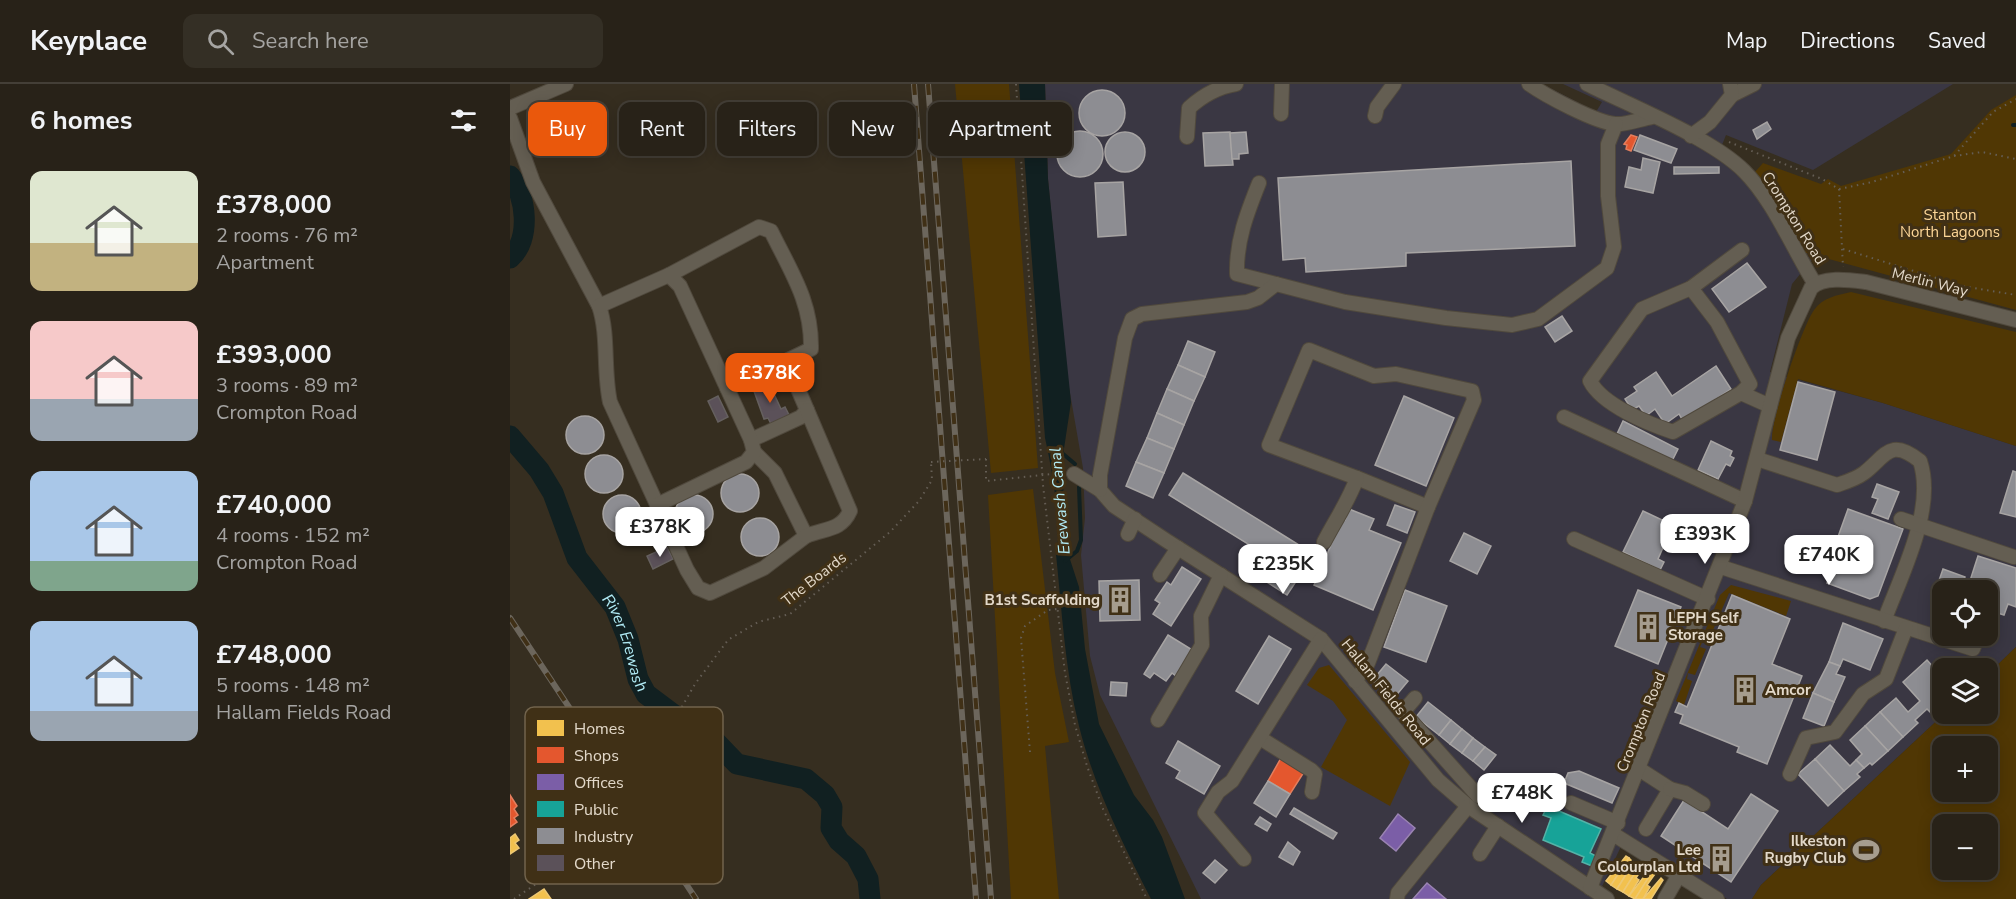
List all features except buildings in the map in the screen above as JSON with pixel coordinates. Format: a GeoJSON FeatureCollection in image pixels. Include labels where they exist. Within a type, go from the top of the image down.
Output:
{"type":"FeatureCollection","features":[{"type":"Feature","properties":{"kind":"street"},"geometry":{"type":"LineString","coordinates":[[510,108],[566,84]]}},
{"type":"Feature","properties":{"kind":"street"},"geometry":{"type":"LineString","coordinates":[[1186,137],[1189,108],[1201,97],[1222,87],[1236,84]]}},
{"type":"Feature","properties":{"kind":"street"},"geometry":{"type":"LineString","coordinates":[[1281,114],[1282,84]]}},
{"type":"Feature","properties":{"kind":"street"},"geometry":{"type":"LineString","coordinates":[[1375,116],[1377,107],[1394,84]]}},
{"type":"Feature","properties":{"kind":"street"},"geometry":{"type":"LineString","coordinates":[[1529,84],[1558,101],[1616,124],[1652,117]]}},
{"type":"Feature","properties":{"kind":"street","name":"Crompton Road"},"geometry":{"type":"LineString","coordinates":[[1587,84],[1691,136],[1727,156],[1745,171],[1761,191],[1815,284]]}},
{"type":"Feature","properties":{"kind":"street"},"geometry":{"type":"LineString","coordinates":[[1691,136],[1710,122],[1731,89],[1754,84]]}},
{"type":"Feature","properties":{"kind":"street"},"geometry":{"type":"LineString","coordinates":[[510,118],[533,182],[599,306],[605,322],[604,377],[610,402],[698,588],[710,593],[764,568],[806,536],[837,527],[845,522],[850,511],[786,361]]}},
{"type":"Feature","properties":{"kind":"street"},"geometry":{"type":"LineString","coordinates":[[1259,183],[1241,232],[1236,254],[1237,274],[1345,302],[1436,317],[1512,325],[1538,319],[1607,268],[1614,247],[1608,196],[1608,144],[1616,124]]}},
{"type":"Feature","properties":{"kind":"street"},"geometry":{"type":"LineString","coordinates":[[599,306],[669,275],[753,227],[771,231],[802,294],[811,318],[811,349],[727,388]]}},
{"type":"Feature","properties":{"kind":"street"},"geometry":{"type":"LineString","coordinates":[[1691,288],[1717,322],[1750,384],[1741,393],[1674,432],[1643,422],[1594,390],[1590,381],[1642,309],[1691,288],[1742,250]]}},
{"type":"Feature","properties":{"kind":"street"},"geometry":{"type":"LineString","coordinates":[[669,275],[680,286],[687,300],[752,446],[775,473],[806,536]]}},
{"type":"Feature","properties":{"kind":"street","name":"Crompton Road"},"geometry":{"type":"LineString","coordinates":[[1596,895],[1616,828],[1721,567],[1745,501],[1793,322],[1806,295],[1815,284],[1836,281]]}},
{"type":"Feature","properties":{"kind":"street","name":"Merlin Way"},"geometry":{"type":"LineString","coordinates":[[1836,281],[1866,282],[2016,321]]}},
{"type":"Feature","properties":{"kind":"street"},"geometry":{"type":"LineString","coordinates":[[1100,490],[1100,475],[1110,418],[1125,338],[1132,319],[1142,314],[1247,302],[1258,298],[1276,284]]}},
{"type":"Feature","properties":{"kind":"street"},"geometry":{"type":"LineString","coordinates":[[1354,681],[1368,663],[1428,507],[1473,400],[1472,392],[1396,374],[1374,376],[1309,350],[1269,445],[1428,507]]}},
{"type":"Feature","properties":{"kind":"street"},"geometry":{"type":"LineString","coordinates":[[1741,393],[1770,406]]}},
{"type":"Feature","properties":{"kind":"street"},"geometry":{"type":"LineString","coordinates":[[657,505],[746,462],[752,446],[801,417],[807,410]]}},
{"type":"Feature","properties":{"kind":"street"},"geometry":{"type":"LineString","coordinates":[[1564,417],[1745,501]]}},
{"type":"Feature","properties":{"kind":"street"},"geometry":{"type":"LineString","coordinates":[[1757,459],[1837,485],[1863,473],[1881,455],[1897,449],[1909,452],[1920,460],[1925,488],[1919,525],[1884,621]]}},
{"type":"Feature","properties":{"kind":"street","name":"Hallam Fields Road"},"geometry":{"type":"LineString","coordinates":[[1071,473],[1100,490],[1114,506],[1321,639],[1423,763],[1473,801],[1498,826],[1596,895]]}},
{"type":"Feature","properties":{"kind":"street"},"geometry":{"type":"LineString","coordinates":[[1324,542],[1335,521],[1347,506],[1358,478]]}},
{"type":"Feature","properties":{"kind":"street"},"geometry":{"type":"LineString","coordinates":[[1128,534],[1135,519]]}},
{"type":"Feature","properties":{"kind":"street"},"geometry":{"type":"LineString","coordinates":[[1901,519],[2014,557]]}},
{"type":"Feature","properties":{"kind":"street"},"geometry":{"type":"LineString","coordinates":[[1574,539],[1708,599]]}},
{"type":"Feature","properties":{"kind":"street"},"geometry":{"type":"LineString","coordinates":[[1160,575],[1178,548]]}},
{"type":"Feature","properties":{"kind":"street"},"geometry":{"type":"LineString","coordinates":[[1721,567],[1932,637]]}},
{"type":"Feature","properties":{"kind":"street"},"geometry":{"type":"LineString","coordinates":[[1158,720],[1202,645],[1201,616],[1221,575]]}},
{"type":"Feature","properties":{"kind":"street"},"geometry":{"type":"LineString","coordinates":[[1790,774],[1806,738],[1835,732],[1863,694],[1886,679],[1906,628]]}},
{"type":"Feature","properties":{"kind":"street"},"geometry":{"type":"LineString","coordinates":[[1244,859],[1205,813],[1218,792],[1232,781],[1321,639]]}},
{"type":"Feature","properties":{"kind":"street"},"geometry":{"type":"LineString","coordinates":[[1397,899],[1398,893],[1473,801],[1403,712],[1415,698]]}},
{"type":"Feature","properties":{"kind":"street"},"geometry":{"type":"LineString","coordinates":[[1260,738],[1315,774],[1312,792]]}},
{"type":"Feature","properties":{"kind":"street"},"geometry":{"type":"LineString","coordinates":[[1640,769],[1670,789],[1685,793],[1703,804]]}},
{"type":"Feature","properties":{"kind":"street"},"geometry":{"type":"LineString","coordinates":[[1646,829],[1670,789]]}},
{"type":"Feature","properties":{"kind":"street"},"geometry":{"type":"LineString","coordinates":[[1571,803],[1616,828],[1679,875],[1717,899]]}},
{"type":"Feature","properties":{"kind":"street"},"geometry":{"type":"LineString","coordinates":[[1480,854],[1498,826]]}},
{"type":"Feature","properties":{"kind":"street"},"geometry":{"type":"LineString","coordinates":[[1665,899],[1679,875]]}},
{"type":"Feature","properties":{"kind":"path"},"geometry":{"type":"LineString","coordinates":[[1016,84],[1045,474],[1066,684],[1087,766],[1103,809],[1147,899]]}},
{"type":"Feature","properties":{"kind":"path"},"geometry":{"type":"LineString","coordinates":[[1954,156],[1994,112],[2016,99]]}},
{"type":"Feature","properties":{"kind":"path"},"geometry":{"type":"LineString","coordinates":[[1724,141],[1822,179],[1839,189],[1872,182],[1954,156],[1982,152],[2016,159]]}},
{"type":"Feature","properties":{"kind":"path"},"geometry":{"type":"LineString","coordinates":[[1839,189],[1843,268]]}},
{"type":"Feature","properties":{"kind":"path"},"geometry":{"type":"LineString","coordinates":[[1843,249],[1962,286],[2016,295]]}},
{"type":"Feature","properties":{"kind":"path","name":"The Boards"},"geometry":{"type":"LineString","coordinates":[[682,707],[728,640],[758,622],[790,614],[890,532],[919,501],[932,480],[931,462],[986,459],[986,482],[1045,474]]}},
{"type":"Feature","properties":{"kind":"path"},"geometry":{"type":"LineString","coordinates":[[1045,474],[1071,473]]}},
{"type":"Feature","properties":{"kind":"path"},"geometry":{"type":"LineString","coordinates":[[1030,753],[1022,638],[1025,626],[1048,610],[1057,609]]}},
{"type":"Feature","properties":{"kind":"path"},"geometry":{"type":"LineString","coordinates":[[514,899],[536,884]]}},
{"type":"Feature","properties":{"kind":"shaded area"},"geometry":{"type":"Polygon","coordinates":[[[1045,84],[1542,84],[1596,112],[1602,102],[1563,84],[1953,84],[1813,170],[1726,135],[1722,145],[1759,177],[1803,252],[1815,256],[1792,284],[1770,372],[1883,403],[2016,446],[2016,647],[1998,664],[1998,658],[1932,658],[1933,724],[1761,885],[1752,899],[1727,899],[1626,836],[1596,899],[1201,899],[1100,695],[1090,656],[1081,555],[1085,518],[1083,468],[1066,370],[1047,156],[1072,156],[1072,102],[1046,102],[1045,84]]]}},
{"type":"Feature","properties":{"kind":"green space"},"geometry":{"type":"Polygon","coordinates":[[[955,84],[1009,84],[1010,102],[957,102],[955,84]]]}},
{"type":"Feature","properties":{"kind":"green space","name":"Stanton North Lagoons"},"geometry":{"type":"Polygon","coordinates":[[[2016,95],[2016,310],[1803,252],[1769,189],[1755,172],[1763,163],[1821,184],[1828,179],[1841,186],[1951,154],[1991,110],[2016,95]]]}},
{"type":"Feature","properties":{"kind":"green space"},"geometry":{"type":"Polygon","coordinates":[[[962,156],[1014,156],[1038,468],[991,473],[962,156]]]}},
{"type":"Feature","properties":{"kind":"green space"},"geometry":{"type":"Polygon","coordinates":[[[1851,292],[2016,332],[2016,446],[1883,403],[1798,379],[1781,442],[1772,440],[1781,395],[1814,310],[1826,300],[1851,292]]]}},
{"type":"Feature","properties":{"kind":"green space"},"geometry":{"type":"Polygon","coordinates":[[[1033,489],[1055,673],[1069,742],[1045,746],[1059,899],[1011,899],[988,495],[1033,489]]]}},
{"type":"Feature","properties":{"kind":"green space"},"geometry":{"type":"Polygon","coordinates":[[[1731,585],[1791,601],[1786,616],[1729,593],[1710,637],[1705,636],[1700,647],[1706,649],[1695,675],[1688,673],[1687,679],[1692,681],[1684,705],[1676,701],[1720,595],[1731,585]]]}},
{"type":"Feature","properties":{"kind":"green space"},"geometry":{"type":"Polygon","coordinates":[[[2016,647],[2016,899],[1752,899],[1761,885],[1933,724],[1998,724],[1998,664],[2016,647]]]}},
{"type":"Feature","properties":{"kind":"green space"},"geometry":{"type":"Polygon","coordinates":[[[1329,665],[1410,762],[1390,806],[1321,767],[1347,720],[1333,701],[1307,685],[1319,668],[1329,665]]]}},
{"type":"Feature","properties":{"kind":"water"},"geometry":{"type":"Polygon","coordinates":[[[1019,84],[1045,84],[1046,102],[1020,102],[1019,84]]]}},
{"type":"Feature","properties":{"kind":"water","name":"Erewash Canal"},"geometry":{"type":"Polygon","coordinates":[[[1024,156],[1047,156],[1071,402],[1062,462],[1066,547],[1079,587],[1085,649],[1099,724],[1134,795],[1153,820],[1162,837],[1185,899],[1151,899],[1101,793],[1085,749],[1074,705],[1064,641],[1056,554],[1058,529],[1045,438],[1024,156]]]}},
{"type":"Feature","properties":{"kind":"waterway","name":"River Erewash"},"geometry":{"type":"LineString","coordinates":[[510,176],[520,195],[524,218],[521,240],[517,250],[510,258]]}},
{"type":"Feature","properties":{"kind":"waterway","name":"River Erewash"},"geometry":{"type":"LineString","coordinates":[[510,436],[539,470],[553,493],[577,558],[615,607],[628,639],[638,679],[646,694],[663,707]]}},
{"type":"Feature","properties":{"kind":"waterway","name":"Erewash Canal"},"geometry":{"type":"LineString","coordinates":[[1062,453],[1075,464]]}},
{"type":"Feature","properties":{"kind":"waterway","name":"Erewash Canal"},"geometry":{"type":"LineString","coordinates":[[1065,561],[1077,551],[1081,540],[1079,487]]}},
{"type":"Feature","properties":{"kind":"waterway","name":"River Erewash"},"geometry":{"type":"LineString","coordinates":[[723,749],[737,764],[806,779],[825,795],[832,807],[831,828],[839,841],[856,856],[868,879],[870,899]]}},
{"type":"Feature","properties":{"kind":"railway"},"geometry":{"type":"LineString","coordinates":[[914,84],[976,899]]}},
{"type":"Feature","properties":{"kind":"railway"},"geometry":{"type":"LineString","coordinates":[[928,84],[991,899]]}},
{"type":"Feature","properties":{"kind":"railway"},"geometry":{"type":"LineString","coordinates":[[510,618],[569,707]]}},
{"type":"Feature","properties":{"kind":"railway"},"geometry":{"type":"LineString","coordinates":[[686,884],[696,899]]}},
{"type":"Feature","properties":{"kind":"place","name":"B1st Scaffolding"},"geometry":{"type":"Point","coordinates":[1120,600]}},
{"type":"Feature","properties":{"kind":"place","name":"LEPH Self Storage"},"geometry":{"type":"Point","coordinates":[1648,627]}},
{"type":"Feature","properties":{"kind":"place","name":"Amcor"},"geometry":{"type":"Point","coordinates":[1745,690]}},
{"type":"Feature","properties":{"kind":"place","name":"Ilkeston Rugby Club"},"geometry":{"type":"Point","coordinates":[1866,850]}},
{"type":"Feature","properties":{"kind":"place","name":"Lee Colourplan Ltd"},"geometry":{"type":"Point","coordinates":[1721,859]}}]}
